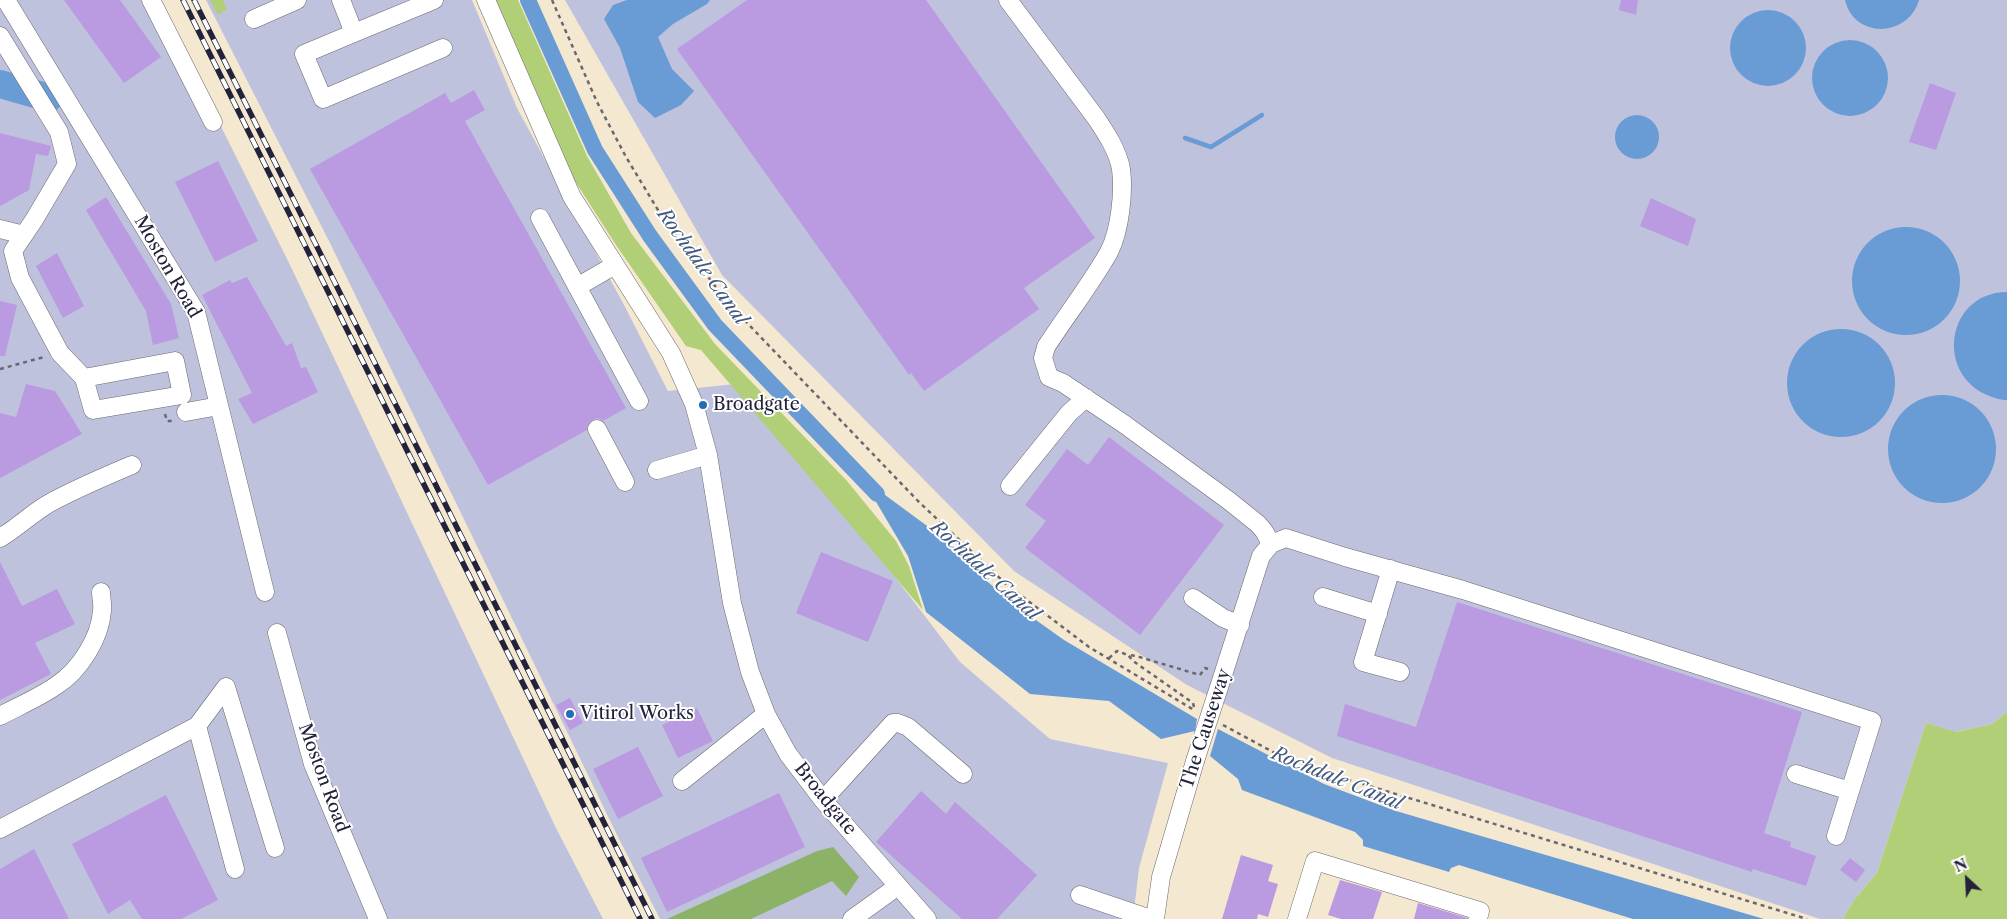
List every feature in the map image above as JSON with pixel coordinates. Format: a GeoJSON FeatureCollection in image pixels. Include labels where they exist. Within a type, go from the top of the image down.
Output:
{"type":"FeatureCollection","features":[{"type":"Feature","properties":{"kind":"street","name":"Moston Road"},"geometry":{"type":"LineString","coordinates":[[6,0],[196,312],[265,592]]}},
{"type":"Feature","properties":{"kind":"street"},"geometry":{"type":"LineString","coordinates":[[151,0],[213,122]]}},
{"type":"Feature","properties":{"kind":"street"},"geometry":{"type":"LineString","coordinates":[[254,19],[297,0]]}},
{"type":"Feature","properties":{"kind":"street"},"geometry":{"type":"LineString","coordinates":[[340,0],[354,33]]}},
{"type":"Feature","properties":{"kind":"street"},"geometry":{"type":"LineString","coordinates":[[434,0],[304,54],[323,99],[443,48]]}},
{"type":"Feature","properties":{"kind":"street","name":"Broadgate"},"geometry":{"type":"LineString","coordinates":[[486,0],[572,197],[671,353],[694,404],[708,456],[732,603],[750,672],[766,714],[788,754],[823,800],[927,919]]}},
{"type":"Feature","properties":{"kind":"street"},"geometry":{"type":"LineString","coordinates":[[1008,0],[1096,118],[1111,143],[1121,168],[1122,189],[1118,228],[1110,250],[1046,347],[1044,358],[1049,376],[1086,398],[1228,500],[1264,531],[1270,544],[1286,538],[1345,558],[1464,590],[1872,721],[1836,836]]}},
{"type":"Feature","properties":{"kind":"street"},"geometry":{"type":"LineString","coordinates":[[1,37],[59,132],[67,164],[13,252],[20,278],[60,353],[84,378],[93,410],[182,395],[175,361],[84,378]]}},
{"type":"Feature","properties":{"kind":"street"},"geometry":{"type":"LineString","coordinates":[[540,218],[639,401]]}},
{"type":"Feature","properties":{"kind":"street"},"geometry":{"type":"LineString","coordinates":[[0,229],[24,235]]}},
{"type":"Feature","properties":{"kind":"street"},"geometry":{"type":"LineString","coordinates":[[577,287],[615,265]]}},
{"type":"Feature","properties":{"kind":"street"},"geometry":{"type":"LineString","coordinates":[[1010,486],[1069,413],[1086,398]]}},
{"type":"Feature","properties":{"kind":"street"},"geometry":{"type":"LineString","coordinates":[[186,412],[219,406]]}},
{"type":"Feature","properties":{"kind":"street"},"geometry":{"type":"LineString","coordinates":[[597,429],[625,482]]}},
{"type":"Feature","properties":{"kind":"street"},"geometry":{"type":"LineString","coordinates":[[657,470],[708,456]]}},
{"type":"Feature","properties":{"kind":"street"},"geometry":{"type":"LineString","coordinates":[[0,538],[15,530],[35,512],[49,504],[80,487],[132,465]]}},
{"type":"Feature","properties":{"kind":"street","name":"The Causeway"},"geometry":{"type":"LineString","coordinates":[[1153,919],[1161,877],[1195,761],[1261,556],[1270,544]]}},
{"type":"Feature","properties":{"kind":"street"},"geometry":{"type":"LineString","coordinates":[[1391,569],[1363,662],[1400,672]]}},
{"type":"Feature","properties":{"kind":"street"},"geometry":{"type":"LineString","coordinates":[[0,716],[57,685],[68,676],[90,646],[99,629],[102,610],[101,592]]}},
{"type":"Feature","properties":{"kind":"street"},"geometry":{"type":"LineString","coordinates":[[1323,597],[1378,614]]}},
{"type":"Feature","properties":{"kind":"street"},"geometry":{"type":"LineString","coordinates":[[1193,598],[1223,618],[1240,624]]}},
{"type":"Feature","properties":{"kind":"street","name":"Moston Road"},"geometry":{"type":"LineString","coordinates":[[277,633],[314,764],[378,919]]}},
{"type":"Feature","properties":{"kind":"street"},"geometry":{"type":"LineString","coordinates":[[0,829],[197,726],[226,687],[275,848]]}},
{"type":"Feature","properties":{"kind":"street"},"geometry":{"type":"LineString","coordinates":[[682,781],[766,714]]}},
{"type":"Feature","properties":{"kind":"street"},"geometry":{"type":"LineString","coordinates":[[823,800],[893,723],[908,727],[963,774]]}},
{"type":"Feature","properties":{"kind":"street"},"geometry":{"type":"LineString","coordinates":[[197,726],[235,869]]}},
{"type":"Feature","properties":{"kind":"street"},"geometry":{"type":"LineString","coordinates":[[1796,774],[1850,791]]}},
{"type":"Feature","properties":{"kind":"street"},"geometry":{"type":"LineString","coordinates":[[1297,919],[1316,861],[1480,911],[1478,919]]}},
{"type":"Feature","properties":{"kind":"street"},"geometry":{"type":"LineString","coordinates":[[860,916],[898,886]]}},
{"type":"Feature","properties":{"kind":"street"},"geometry":{"type":"LineString","coordinates":[[1080,895],[1153,919]]}},
{"type":"Feature","properties":{"kind":"path"},"geometry":{"type":"LineString","coordinates":[[552,0],[597,102],[626,158],[662,215],[728,303],[918,502],[1007,586],[1089,647],[1196,711],[1193,703],[1132,661],[1128,655]]}},
{"type":"Feature","properties":{"kind":"path"},"geometry":{"type":"LineString","coordinates":[[0,369],[60,353]]}},
{"type":"Feature","properties":{"kind":"path"},"geometry":{"type":"LineString","coordinates":[[1109,658],[1117,651],[1200,675],[1205,668],[1223,676]]}},
{"type":"Feature","properties":{"kind":"path"},"geometry":{"type":"LineString","coordinates":[[1218,722],[1273,752],[1316,770],[1807,919]]}},
{"type":"Feature","properties":{"kind":"shaded area"},"geometry":{"type":"Polygon","coordinates":[[[0,0],[158,0],[291,267],[556,828],[603,919],[0,919],[0,0]]]}},
{"type":"Feature","properties":{"kind":"shaded area"},"geometry":{"type":"Polygon","coordinates":[[[206,0],[472,0],[517,108],[623,303],[668,391],[735,384],[833,496],[960,662],[1050,739],[1168,763],[1139,868],[1133,919],[660,919],[619,839],[329,241],[206,0]]]}},
{"type":"Feature","properties":{"kind":"shaded area"},"geometry":{"type":"Polygon","coordinates":[[[565,0],[2007,0],[2007,712],[1992,724],[1955,732],[1926,723],[1877,873],[1854,900],[1843,919],[1820,919],[1332,758],[1187,685],[1014,571],[722,275],[565,0]]]}},
{"type":"Feature","properties":{"kind":"green space"},"geometry":{"type":"Polygon","coordinates":[[[210,0],[223,0],[227,9],[218,15],[210,0]]]}},
{"type":"Feature","properties":{"kind":"green space"},"geometry":{"type":"Polygon","coordinates":[[[494,0],[518,0],[587,156],[631,233],[715,344],[847,481],[896,541],[909,566],[923,610],[701,350],[686,346],[616,245],[566,167],[494,0]]]}},
{"type":"Feature","properties":{"kind":"green space"},"geometry":{"type":"Polygon","coordinates":[[[2007,712],[2007,919],[1843,919],[1854,900],[1877,873],[1926,723],[1956,732],[1992,724],[2007,712]]]}},
{"type":"Feature","properties":{"kind":"green space"},"geometry":{"type":"Polygon","coordinates":[[[833,847],[859,877],[846,896],[832,881],[751,919],[667,919],[817,851],[833,847]]]}},
{"type":"Feature","properties":{"kind":"water"},"geometry":{"type":"Polygon","coordinates":[[[627,0],[710,0],[707,4],[673,24],[658,37],[672,69],[694,91],[681,105],[655,118],[638,102],[620,48],[604,19],[613,5],[627,0]]]}},
{"type":"Feature","properties":{"kind":"water"},"geometry":{"type":"Polygon","coordinates":[[[1845,0],[1919,0],[1913,13],[1904,22],[1893,27],[1881,29],[1869,27],[1859,22],[1850,13],[1845,0]]]}},
{"type":"Feature","properties":{"kind":"water"},"geometry":{"type":"Polygon","coordinates":[[[1768,10],[1783,13],[1795,21],[1803,33],[1806,48],[1803,63],[1795,75],[1783,83],[1768,86],[1753,83],[1741,75],[1733,63],[1730,48],[1733,33],[1741,21],[1753,13],[1768,10]]]}},
{"type":"Feature","properties":{"kind":"water"},"geometry":{"type":"Polygon","coordinates":[[[1850,40],[1864,43],[1877,51],[1885,64],[1888,78],[1885,92],[1877,105],[1864,113],[1850,116],[1836,113],[1823,105],[1815,92],[1812,78],[1815,64],[1823,51],[1836,43],[1850,40]]]}},
{"type":"Feature","properties":{"kind":"water"},"geometry":{"type":"Polygon","coordinates":[[[1637,115],[1649,119],[1655,125],[1659,137],[1655,149],[1649,155],[1637,159],[1625,155],[1619,149],[1615,137],[1619,125],[1625,119],[1637,115]]]}},
{"type":"Feature","properties":{"kind":"water"},"geometry":{"type":"Polygon","coordinates":[[[1906,227],[1927,231],[1944,243],[1956,260],[1960,281],[1956,302],[1944,319],[1927,331],[1906,335],[1885,331],[1868,319],[1856,302],[1852,281],[1856,260],[1868,243],[1885,231],[1906,227]]]}},
{"type":"Feature","properties":{"kind":"water"},"geometry":{"type":"Polygon","coordinates":[[[2007,292],[2007,400],[2004,400],[1981,392],[1965,378],[1956,361],[1954,342],[1959,323],[1969,307],[1985,296],[2007,292]]]}},
{"type":"Feature","properties":{"kind":"water"},"geometry":{"type":"Polygon","coordinates":[[[1841,329],[1862,333],[1879,345],[1891,362],[1895,383],[1891,404],[1879,421],[1862,433],[1841,437],[1820,433],[1803,421],[1791,404],[1787,383],[1791,362],[1803,345],[1820,333],[1841,329]]]}},
{"type":"Feature","properties":{"kind":"water"},"geometry":{"type":"Polygon","coordinates":[[[1942,395],[1963,399],[1980,411],[1992,428],[1996,449],[1992,470],[1980,487],[1963,499],[1942,503],[1921,499],[1904,487],[1892,470],[1888,449],[1892,428],[1904,411],[1921,399],[1942,395]]]}},
{"type":"Feature","properties":{"kind":"water"},"geometry":{"type":"Polygon","coordinates":[[[862,478],[938,534],[977,573],[1019,608],[1064,640],[1197,719],[1195,731],[1161,739],[1109,701],[1030,694],[926,612],[908,556],[862,478]]]}},
{"type":"Feature","properties":{"kind":"water"},"geometry":{"type":"Polygon","coordinates":[[[1218,729],[1324,784],[1396,811],[1764,919],[1633,919],[1459,865],[1451,868],[1449,872],[1363,846],[1363,840],[1355,832],[1242,790],[1238,779],[1210,756],[1218,729]]]}},
{"type":"Feature","properties":{"kind":"building"},"geometry":{"type":"Polygon","coordinates":[[[64,0],[120,0],[161,57],[124,83],[64,0]]]}},
{"type":"Feature","properties":{"kind":"building"},"geometry":{"type":"Polygon","coordinates":[[[747,0],[926,0],[1095,238],[1024,288],[1039,309],[924,391],[911,373],[909,375],[677,49],[747,0]]]}},
{"type":"Feature","properties":{"kind":"building"},"geometry":{"type":"Polygon","coordinates":[[[1621,0],[1638,0],[1636,15],[1619,10],[1621,0]]]}},
{"type":"Feature","properties":{"kind":"building"},"geometry":{"type":"Polygon","coordinates":[[[1930,83],[1956,93],[1936,150],[1909,142],[1930,83]]]}},
{"type":"Feature","properties":{"kind":"building"},"geometry":{"type":"Polygon","coordinates":[[[474,90],[485,110],[465,121],[626,408],[603,421],[598,418],[592,420],[588,424],[587,430],[488,485],[310,169],[445,93],[451,103],[474,90]]]}},
{"type":"Feature","properties":{"kind":"building"},"geometry":{"type":"Polygon","coordinates":[[[0,133],[51,146],[48,156],[36,154],[29,190],[0,206],[0,133]]]}},
{"type":"Feature","properties":{"kind":"building"},"geometry":{"type":"Polygon","coordinates":[[[218,161],[258,241],[215,262],[175,182],[218,161]]]}},
{"type":"Feature","properties":{"kind":"building"},"geometry":{"type":"Polygon","coordinates":[[[106,197],[171,304],[179,338],[153,345],[146,311],[86,210],[106,197]]]}},
{"type":"Feature","properties":{"kind":"building"},"geometry":{"type":"Polygon","coordinates":[[[1651,198],[1696,219],[1688,246],[1640,226],[1651,198]]]}},
{"type":"Feature","properties":{"kind":"building"},"geometry":{"type":"Polygon","coordinates":[[[57,253],[84,306],[63,318],[36,266],[57,253]]]}},
{"type":"Feature","properties":{"kind":"building"},"geometry":{"type":"Polygon","coordinates":[[[247,277],[286,346],[292,343],[301,368],[306,367],[318,392],[253,424],[238,399],[252,393],[202,295],[230,280],[232,283],[247,277]]]}},
{"type":"Feature","properties":{"kind":"building"},"geometry":{"type":"Polygon","coordinates":[[[0,301],[17,305],[5,356],[0,356],[0,301]]]}},
{"type":"Feature","properties":{"kind":"building"},"geometry":{"type":"Polygon","coordinates":[[[26,384],[55,391],[82,434],[0,478],[0,413],[16,417],[26,384]]]}},
{"type":"Feature","properties":{"kind":"building"},"geometry":{"type":"Polygon","coordinates":[[[1109,437],[1224,525],[1140,635],[1025,548],[1046,521],[1025,505],[1067,449],[1088,465],[1109,437]]]}},
{"type":"Feature","properties":{"kind":"building"},"geometry":{"type":"Polygon","coordinates":[[[821,552],[893,581],[868,642],[796,613],[821,552]]]}},
{"type":"Feature","properties":{"kind":"building"},"geometry":{"type":"Polygon","coordinates":[[[0,562],[22,606],[57,589],[75,624],[35,643],[51,674],[0,700],[0,562]]]}},
{"type":"Feature","properties":{"kind":"building"},"geometry":{"type":"Polygon","coordinates":[[[1457,602],[1802,712],[1764,833],[1791,842],[1790,847],[1816,856],[1806,886],[1753,869],[1752,872],[1337,736],[1345,704],[1416,727],[1457,602]]]}},
{"type":"Feature","properties":{"kind":"building","name":"Vitirol Works"},"geometry":{"type":"Polygon","coordinates":[[[570,698],[583,723],[570,730],[556,705],[570,698]]]}},
{"type":"Feature","properties":{"kind":"building"},"geometry":{"type":"Polygon","coordinates":[[[697,708],[713,741],[678,758],[662,725],[697,708]]]}},
{"type":"Feature","properties":{"kind":"building"},"geometry":{"type":"Polygon","coordinates":[[[638,747],[663,796],[618,819],[593,769],[638,747]]]}},
{"type":"Feature","properties":{"kind":"building"},"geometry":{"type":"Polygon","coordinates":[[[921,791],[946,814],[955,802],[1037,875],[997,919],[962,919],[876,842],[921,791]]]}},
{"type":"Feature","properties":{"kind":"building"},"geometry":{"type":"Polygon","coordinates":[[[779,793],[805,847],[667,912],[641,858],[779,793]]]}},
{"type":"Feature","properties":{"kind":"building"},"geometry":{"type":"Polygon","coordinates":[[[166,795],[218,900],[181,919],[142,919],[130,900],[108,914],[72,844],[166,795]]]}},
{"type":"Feature","properties":{"kind":"building"},"geometry":{"type":"Polygon","coordinates":[[[34,849],[69,919],[0,919],[0,869],[34,849]]]}},
{"type":"Feature","properties":{"kind":"building"},"geometry":{"type":"Polygon","coordinates":[[[1241,855],[1273,865],[1268,881],[1278,884],[1268,917],[1258,914],[1257,919],[1222,919],[1241,855]]]}},
{"type":"Feature","properties":{"kind":"building"},"geometry":{"type":"Polygon","coordinates":[[[1850,858],[1865,870],[1856,882],[1840,870],[1850,858]]]}},
{"type":"Feature","properties":{"kind":"building"},"geometry":{"type":"Polygon","coordinates":[[[1340,880],[1382,892],[1373,919],[1341,919],[1328,915],[1340,880]]]}},
{"type":"Feature","properties":{"kind":"building"},"geometry":{"type":"Polygon","coordinates":[[[1418,903],[1468,918],[1468,919],[1414,919],[1418,903]]]}},
{"type":"Feature","properties":{"kind":"waterway","name":"Rochdale Canal"},"geometry":{"type":"LineString","coordinates":[[528,0],[595,150],[650,236],[715,325],[877,494]]}},
{"type":"Feature","properties":{"kind":"waterway"},"geometry":{"type":"LineString","coordinates":[[0,84],[49,98]]}},
{"type":"Feature","properties":{"kind":"waterway"},"geometry":{"type":"LineString","coordinates":[[1185,138],[1211,147],[1262,115]]}},
{"type":"Feature","properties":{"kind":"railway"},"geometry":{"type":"LineString","coordinates":[[183,0],[640,919]]}},
{"type":"Feature","properties":{"kind":"railway"},"geometry":{"type":"LineString","coordinates":[[194,0],[652,919]]}},
{"type":"Feature","properties":{"kind":"place","name":"Broadgate"},"geometry":{"type":"Point","coordinates":[703,405]}},
{"type":"Feature","properties":{"kind":"place","name":"Vitirol Works"},"geometry":{"type":"Point","coordinates":[570,714]}}]}
